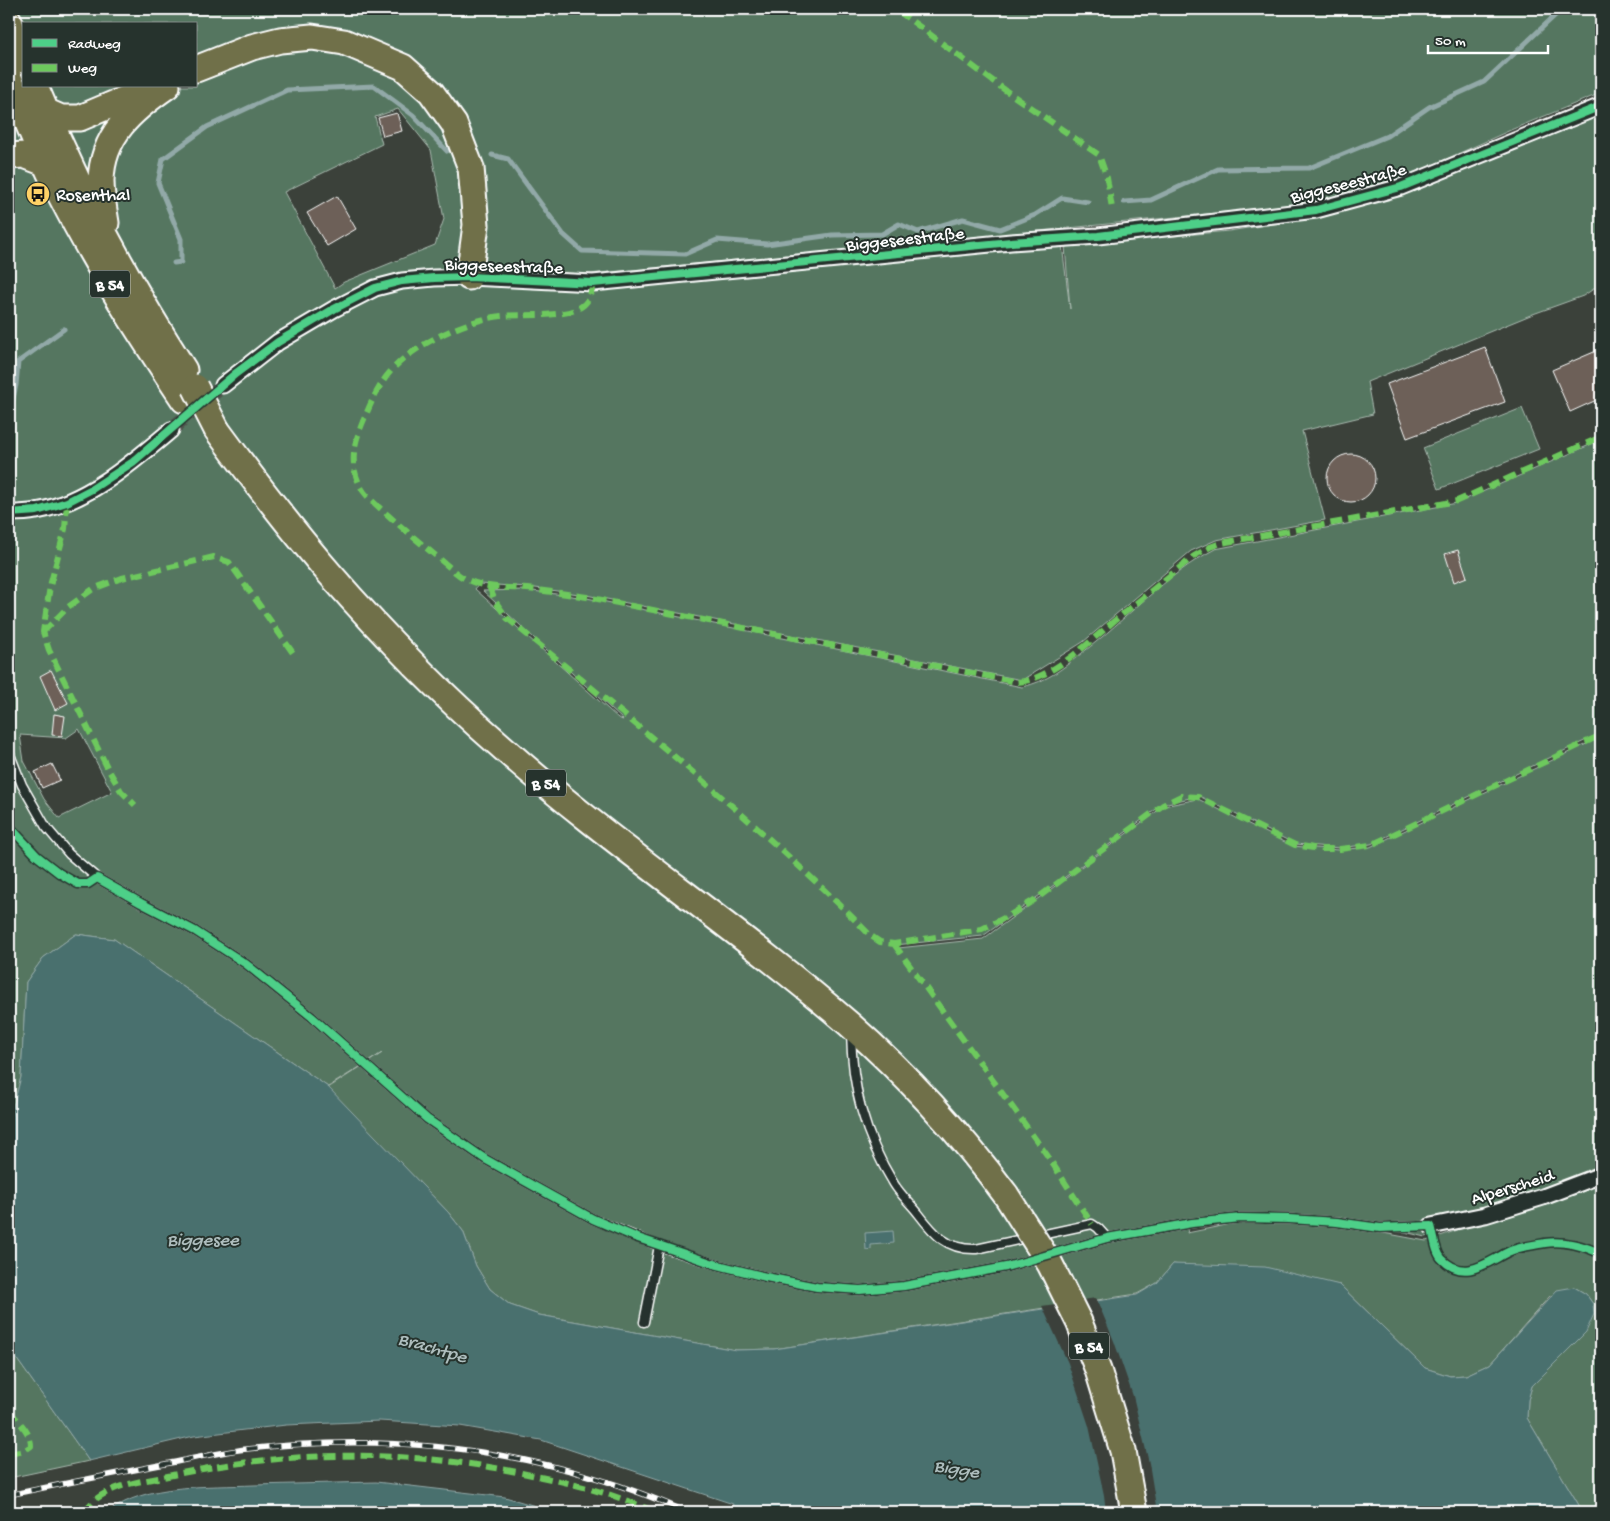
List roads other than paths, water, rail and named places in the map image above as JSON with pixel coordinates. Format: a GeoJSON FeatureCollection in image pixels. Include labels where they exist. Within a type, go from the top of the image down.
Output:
{"type":"FeatureCollection","features":[{"type":"Feature","properties":{"kind":"main road"},"geometry":{"type":"LineString","coordinates":[[9,21],[22,55]]}},
{"type":"Feature","properties":{"kind":"main road"},"geometry":{"type":"LineString","coordinates":[[198,68],[252,47],[280,40],[312,37],[344,42],[403,66],[431,92],[454,124],[471,168],[476,225],[469,277]]}},
{"type":"Feature","properties":{"kind":"main road","name":"B 54"},"geometry":{"type":"LineString","coordinates":[[9,78],[45,163],[87,244],[130,319],[189,393],[274,506],[329,573],[389,639],[502,748],[582,813],[792,975],[850,1025],[921,1093],[960,1136],[1006,1195],[1050,1264],[1082,1330],[1098,1370],[1123,1451],[1134,1512]]}},
{"type":"Feature","properties":{"kind":"main road","name":"B 54"},"geometry":{"type":"LineString","coordinates":[[35,88],[73,174],[155,324],[189,393]]}},
{"type":"Feature","properties":{"kind":"main road"},"geometry":{"type":"LineString","coordinates":[[45,111],[61,118],[80,118],[151,88]]}},
{"type":"Feature","properties":{"kind":"main road"},"geometry":{"type":"LineString","coordinates":[[108,238],[101,181],[106,153],[120,125],[132,112],[164,88]]}},
{"type":"Feature","properties":{"kind":"main road"},"geometry":{"type":"LineString","coordinates":[[9,156],[24,155],[45,163]]}},
{"type":"Feature","properties":{"kind":"street","name":"Biggeseestraße"},"geometry":{"type":"LineString","coordinates":[[222,386],[278,342],[334,309],[375,288],[402,281],[469,277],[593,283],[1001,243],[1098,236],[1316,210],[1401,187],[1601,106]]}},
{"type":"Feature","properties":{"kind":"street"},"geometry":{"type":"LineString","coordinates":[[9,514],[37,511],[67,502],[92,489],[133,462],[171,430]]}},
{"type":"Feature","properties":{"kind":"street","name":"Alperscheid"},"geometry":{"type":"LineString","coordinates":[[1431,1226],[1485,1215],[1601,1176]]}},
{"type":"Feature","properties":{"kind":"lane"},"geometry":{"type":"LineString","coordinates":[[9,752],[22,785],[46,827],[69,854],[97,878],[195,931],[246,964],[312,1017],[427,1119],[485,1159],[593,1219],[659,1246],[714,1264],[766,1277],[817,1287],[860,1290],[904,1286],[1006,1267],[1107,1238],[1192,1223],[1241,1218],[1289,1218],[1380,1228],[1431,1226]]}},
{"type":"Feature","properties":{"kind":"lane"},"geometry":{"type":"LineString","coordinates":[[850,1025],[851,1064],[857,1098],[867,1131],[894,1184],[930,1228],[946,1242],[962,1250],[976,1249],[1092,1224],[1107,1238]]}},
{"type":"Feature","properties":{"kind":"lane"},"geometry":{"type":"LineString","coordinates":[[644,1322],[659,1246]]}},
{"type":"Feature","properties":{"kind":"water","name":"Biggesee"},"geometry":{"type":"Polygon","coordinates":[[[76,934],[114,939],[328,1087],[448,1212],[463,1231],[476,1266],[490,1289],[510,1305],[539,1315],[736,1350],[774,1349],[1137,1295],[1157,1283],[1173,1264],[1265,1267],[1340,1285],[1425,1368],[1450,1376],[1466,1375],[1490,1364],[1557,1290],[1574,1287],[1586,1294],[1593,1304],[1594,1314],[1586,1332],[1532,1386],[1528,1400],[1527,1418],[1583,1512],[730,1512],[733,1504],[541,1440],[460,1426],[379,1421],[286,1425],[194,1436],[89,1461],[9,1348],[9,1123],[21,1077],[26,982],[43,958],[76,934]]]}},
{"type":"Feature","properties":{"kind":"water"},"geometry":{"type":"Polygon","coordinates":[[[893,1231],[894,1243],[871,1245],[871,1249],[866,1250],[865,1233],[893,1231]]]}},
{"type":"Feature","properties":{"kind":"water"},"geometry":{"type":"Polygon","coordinates":[[[376,1482],[505,1497],[556,1512],[109,1512],[123,1503],[140,1496],[178,1488],[376,1482]]]}},
{"type":"Feature","properties":{"kind":"waterway"},"geometry":{"type":"LineString","coordinates":[[1124,202],[1151,200],[1218,169],[1309,168],[1387,136],[1429,107],[1484,82],[1562,9]]}},
{"type":"Feature","properties":{"kind":"waterway"},"geometry":{"type":"LineString","coordinates":[[174,263],[181,262],[181,239],[158,183],[163,159],[207,127],[287,90],[374,86],[413,115],[447,151]]}},
{"type":"Feature","properties":{"kind":"waterway"},"geometry":{"type":"LineString","coordinates":[[492,155],[508,159],[563,234],[582,251],[685,254],[717,240],[767,244],[832,235],[882,234],[899,224],[918,232],[963,219],[1000,229],[1035,215],[1062,198],[1088,202]]}},
{"type":"Feature","properties":{"kind":"waterway"},"geometry":{"type":"LineString","coordinates":[[9,417],[16,385],[18,362],[64,329]]}},
{"type":"Feature","properties":{"kind":"tunnel"},"geometry":{"type":"LineString","coordinates":[[171,430],[223,385]]}},
{"type":"Feature","properties":{"kind":"railway"},"geometry":{"type":"LineString","coordinates":[[9,1495],[237,1450],[304,1444],[360,1443],[416,1445],[526,1460],[634,1491],[687,1512]]}},
{"type":"Feature","properties":{"kind":"place","name":"Rosenthal"},"geometry":{"type":"Point","coordinates":[38,194]}},
{"type":"Feature","properties":{"kind":"water label","name":"Brachtpe"},"geometry":{"type":"Point","coordinates":[433,1346]}},
{"type":"Feature","properties":{"kind":"water label","name":"Bigge"},"geometry":{"type":"Point","coordinates":[957,1467]}}]}
